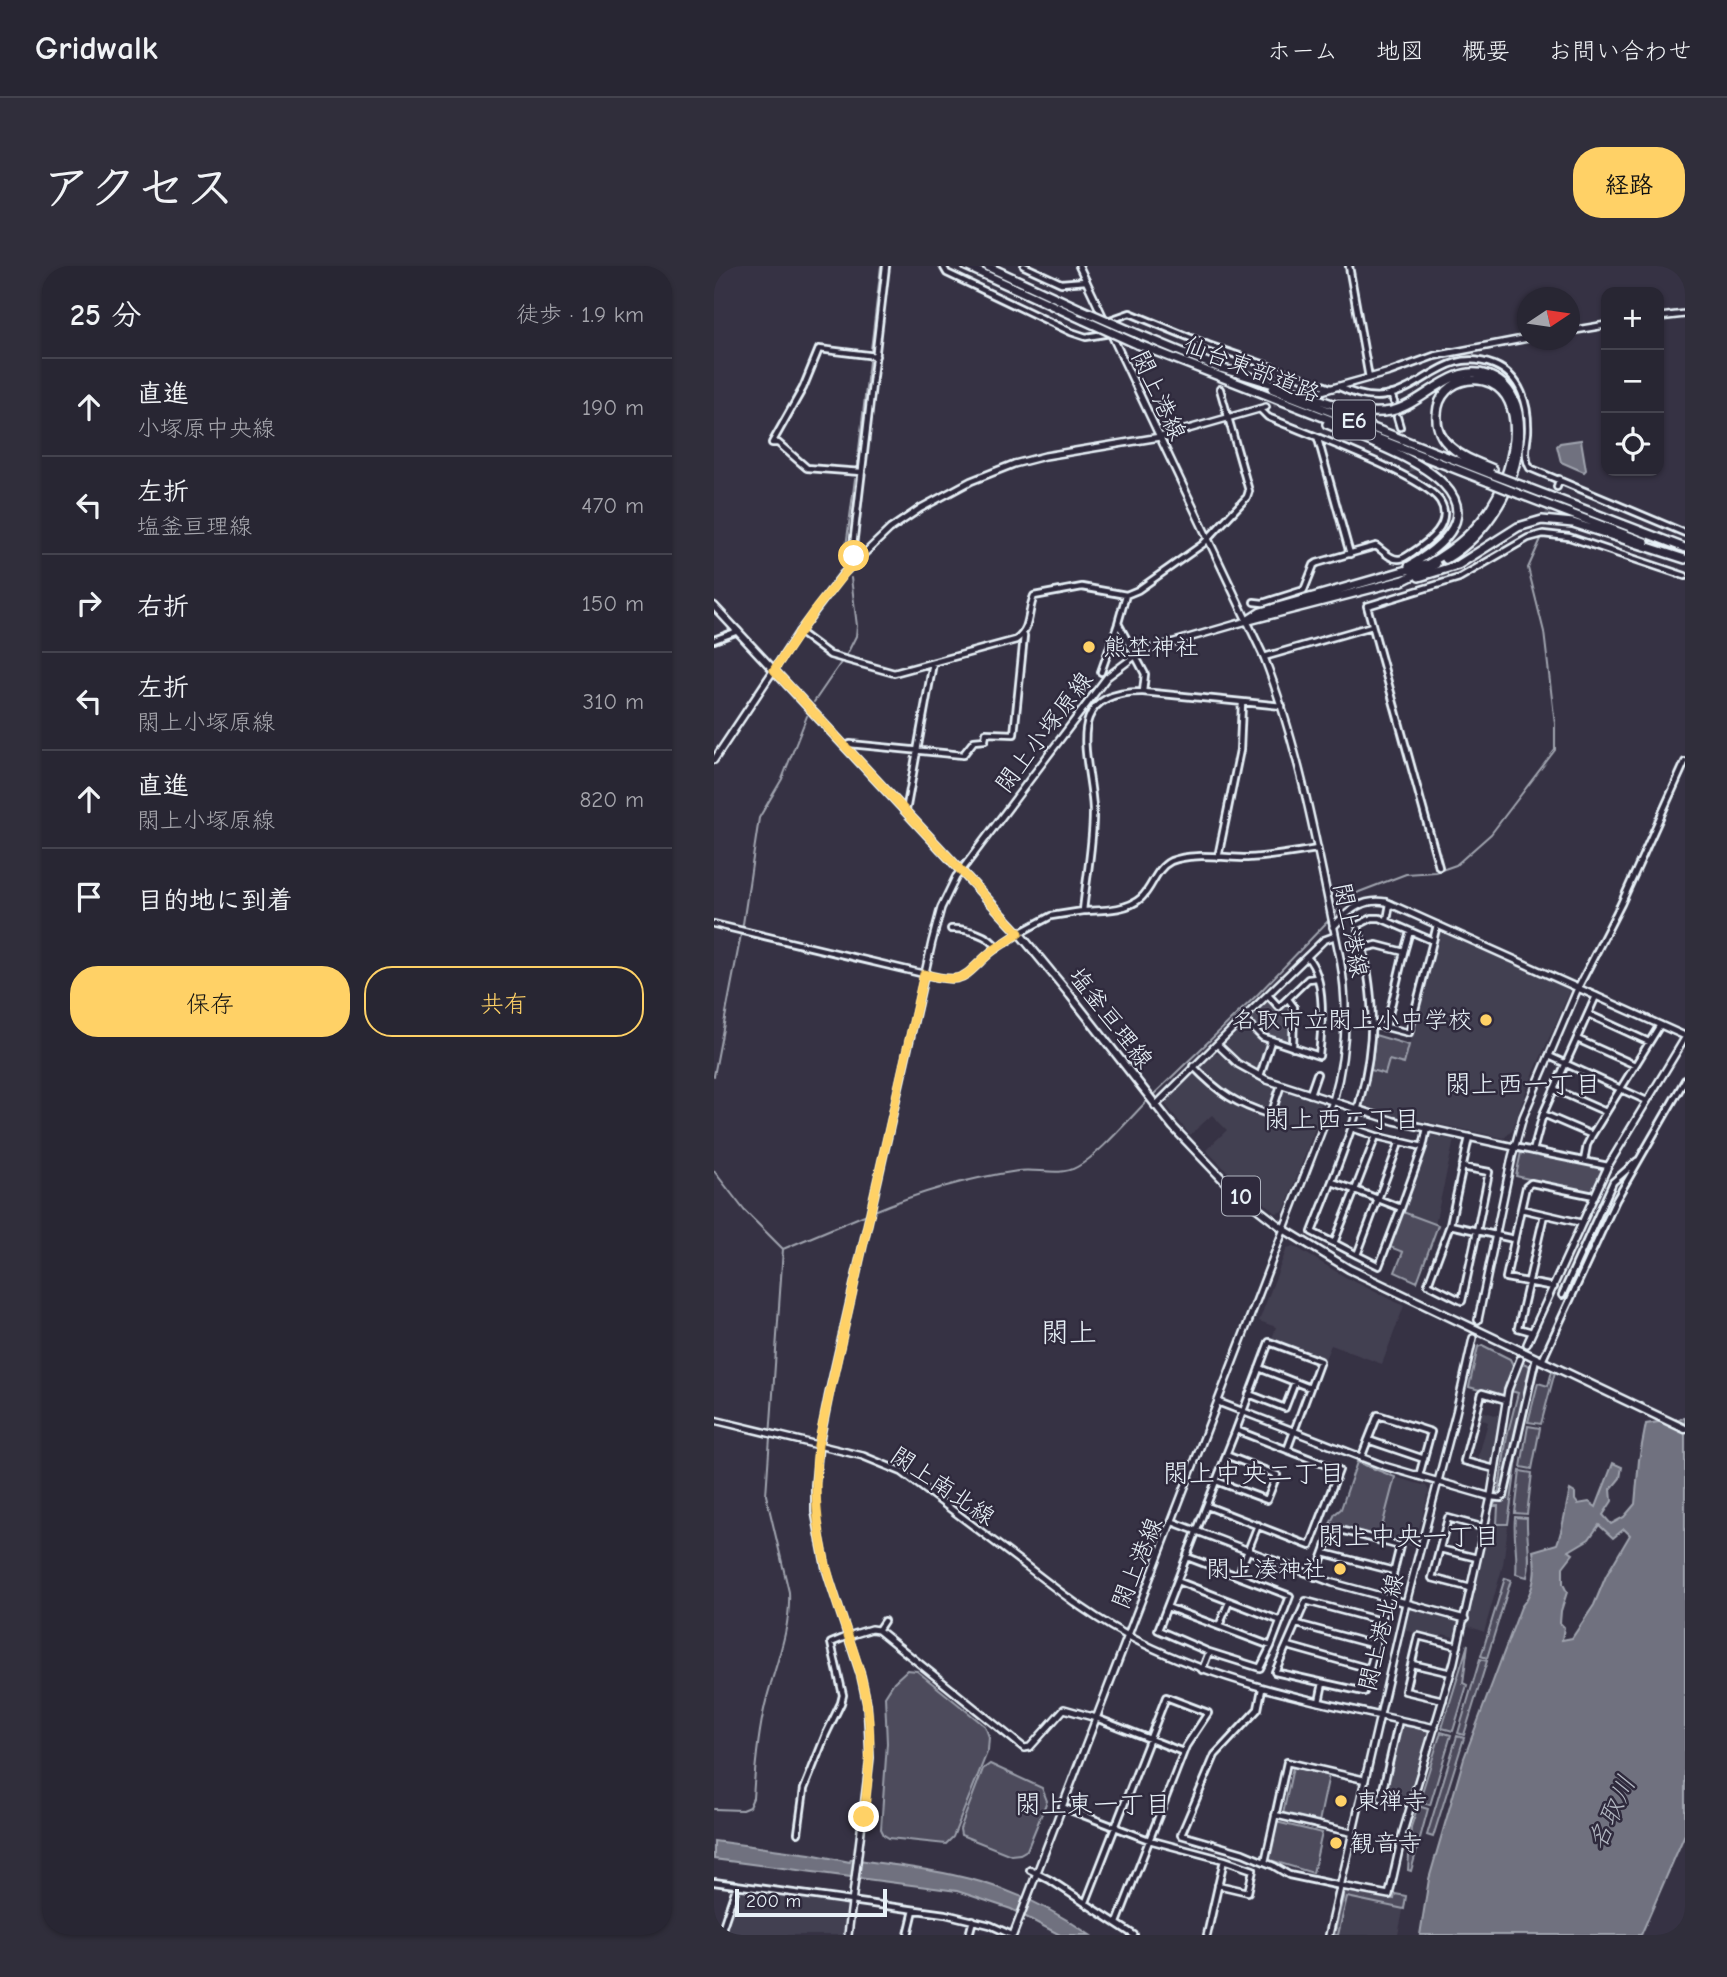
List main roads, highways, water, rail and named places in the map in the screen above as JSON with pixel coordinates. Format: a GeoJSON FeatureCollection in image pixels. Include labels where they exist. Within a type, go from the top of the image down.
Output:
{"type":"FeatureCollection","features":[{"type":"Feature","properties":{"kind":"highway","name":"仙台東部道路"},"geometry":{"type":"LineString","coordinates":[[967,266],[1137,344],[1231,382],[1491,475]]}},
{"type":"Feature","properties":{"kind":"highway","name":"仙台東部道路"},"geometry":{"type":"LineString","coordinates":[[987,266],[1217,367],[1685,548]]}},
{"type":"Feature","properties":{"kind":"highway"},"geometry":{"type":"LineString","coordinates":[[1217,367],[1346,408],[1369,412],[1390,411],[1407,405],[1452,378],[1465,374],[1486,374],[1498,380],[1508,390],[1517,409],[1520,435],[1513,473],[1499,505],[1485,525],[1461,549],[1402,581]]}},
{"type":"Feature","properties":{"kind":"highway"},"geometry":{"type":"LineString","coordinates":[[1522,487],[1491,475],[1457,452],[1439,431],[1439,403],[1446,391],[1461,381],[1487,381],[1499,388],[1509,400],[1514,433],[1508,471],[1495,501],[1468,536],[1442,556],[1421,566],[1261,612],[1247,621],[1458,565],[1518,527],[1542,520],[1573,523],[1685,558]]}},
{"type":"Feature","properties":{"kind":"highway"},"geometry":{"type":"LineString","coordinates":[[1231,382],[1395,454],[1444,483],[1454,496],[1457,510],[1451,532],[1434,550],[1399,572]]}},
{"type":"Feature","properties":{"kind":"highway","name":"仙台東部道路"},"geometry":{"type":"LineString","coordinates":[[1522,487],[1685,558]]}},
{"type":"Feature","properties":{"kind":"main road","name":"塩釜亘理線"},"geometry":{"type":"LineString","coordinates":[[714,606],[1019,933],[1151,1101],[1193,1150],[1232,1189],[1285,1230],[1328,1257],[1420,1304],[1685,1429]]}},
{"type":"Feature","properties":{"kind":"water"},"geometry":{"type":"Polygon","coordinates":[[[1581,440],[1586,470],[1584,472],[1561,462],[1557,446],[1560,443],[1581,440]]]}},
{"type":"Feature","properties":{"kind":"water","name":"名取川"},"geometry":{"type":"Polygon","coordinates":[[[1685,1418],[1685,1834],[1641,1935],[1420,1935],[1429,1879],[1464,1758],[1521,1607],[1532,1588],[1535,1566],[1533,1551],[1557,1544],[1570,1490],[1575,1493],[1578,1504],[1589,1502],[1596,1507],[1613,1463],[1622,1467],[1620,1478],[1611,1489],[1612,1501],[1603,1515],[1611,1524],[1624,1517],[1635,1504],[1646,1424],[1685,1418]],[[1599,1525],[1589,1539],[1569,1551],[1573,1554],[1563,1567],[1563,1584],[1567,1592],[1561,1611],[1560,1623],[1564,1627],[1562,1640],[1572,1638],[1594,1605],[1606,1576],[1630,1535],[1624,1529],[1613,1538],[1599,1525]]]}},
{"type":"Feature","properties":{"kind":"water"},"geometry":{"type":"Polygon","coordinates":[[[714,1841],[850,1862],[851,1859],[917,1868],[976,1880],[1032,1901],[1090,1935],[1060,1935],[1011,1909],[957,1891],[714,1859],[714,1841]]]}},
{"type":"Feature","properties":{"kind":"waterway"},"geometry":{"type":"LineString","coordinates":[[871,349],[881,266]]}},
{"type":"Feature","properties":{"kind":"waterway"},"geometry":{"type":"LineString","coordinates":[[857,467],[869,361]]}},
{"type":"Feature","properties":{"kind":"waterway"},"geometry":{"type":"LineString","coordinates":[[848,557],[846,547],[855,479]]}},
{"type":"Feature","properties":{"kind":"waterway"},"geometry":{"type":"LineString","coordinates":[[1333,916],[1359,892],[1406,874],[1436,872],[1456,865],[1491,834],[1555,750],[1555,724],[1544,632],[1528,568],[1541,539]]}},
{"type":"Feature","properties":{"kind":"waterway"},"geometry":{"type":"LineString","coordinates":[[847,654],[856,636],[857,626],[851,578]]}},
{"type":"Feature","properties":{"kind":"waterway"},"geometry":{"type":"LineString","coordinates":[[814,702],[842,661]]}},
{"type":"Feature","properties":{"kind":"waterway"},"geometry":{"type":"LineString","coordinates":[[714,1076],[743,924],[759,818],[782,779],[807,716]]}},
{"type":"Feature","properties":{"kind":"waterway"},"geometry":{"type":"LineString","coordinates":[[1152,1096],[1258,994],[1329,920]]}},
{"type":"Feature","properties":{"kind":"waterway"},"geometry":{"type":"LineString","coordinates":[[872,1212],[962,1182],[1018,1171],[1070,1170],[1095,1154],[1148,1100]]}},
{"type":"Feature","properties":{"kind":"waterway"},"geometry":{"type":"LineString","coordinates":[[714,1171],[744,1210],[783,1249]]}},
{"type":"Feature","properties":{"kind":"waterway"},"geometry":{"type":"LineString","coordinates":[[714,1809],[742,1810],[749,1807],[753,1798],[763,1716],[789,1607],[789,1592],[766,1495],[783,1249],[867,1214]]}},
{"type":"Feature","properties":{"kind":"tunnel"},"geometry":{"type":"LineString","coordinates":[[1210,353],[1220,389]]}},
{"type":"Feature","properties":{"kind":"tunnel"},"geometry":{"type":"LineString","coordinates":[[1266,407],[1283,402]]}},
{"type":"Feature","properties":{"kind":"tunnel"},"geometry":{"type":"LineString","coordinates":[[1406,448],[1413,473]]}},
{"type":"Feature","properties":{"kind":"tunnel"},"geometry":{"type":"LineString","coordinates":[[1543,527],[1557,487]]}},
{"type":"Feature","properties":{"kind":"tunnel"},"geometry":{"type":"LineString","coordinates":[[1652,557],[1661,532]]}},
{"type":"Feature","properties":{"kind":"place","name":"熊埜神社"},"geometry":{"type":"Point","coordinates":[1089,647]}},
{"type":"Feature","properties":{"kind":"place","name":"名取市立閖上小中学校"},"geometry":{"type":"Point","coordinates":[1486,1020]}},
{"type":"Feature","properties":{"kind":"place","name":"閖上湊神社"},"geometry":{"type":"Point","coordinates":[1340,1569]}},
{"type":"Feature","properties":{"kind":"place","name":"東禅寺"},"geometry":{"type":"Point","coordinates":[1341,1801]}},
{"type":"Feature","properties":{"kind":"place","name":"観音寺"},"geometry":{"type":"Point","coordinates":[1336,1843]}},
{"type":"Feature","properties":{"kind":"district","name":"閖上西一丁目"},"geometry":{"type":"Point","coordinates":[1523,1085]}},
{"type":"Feature","properties":{"kind":"district","name":"閖上西二丁目"},"geometry":{"type":"Point","coordinates":[1342,1120]}},
{"type":"Feature","properties":{"kind":"district","name":"閖上"},"geometry":{"type":"Point","coordinates":[1069,1333]}},
{"type":"Feature","properties":{"kind":"district","name":"閖上中央二丁目"},"geometry":{"type":"Point","coordinates":[1254,1474]}},
{"type":"Feature","properties":{"kind":"district","name":"閖上中央一丁目"},"geometry":{"type":"Point","coordinates":[1409,1537]}},
{"type":"Feature","properties":{"kind":"district","name":"閖上東一丁目"},"geometry":{"type":"Point","coordinates":[1093,1805]}}]}
